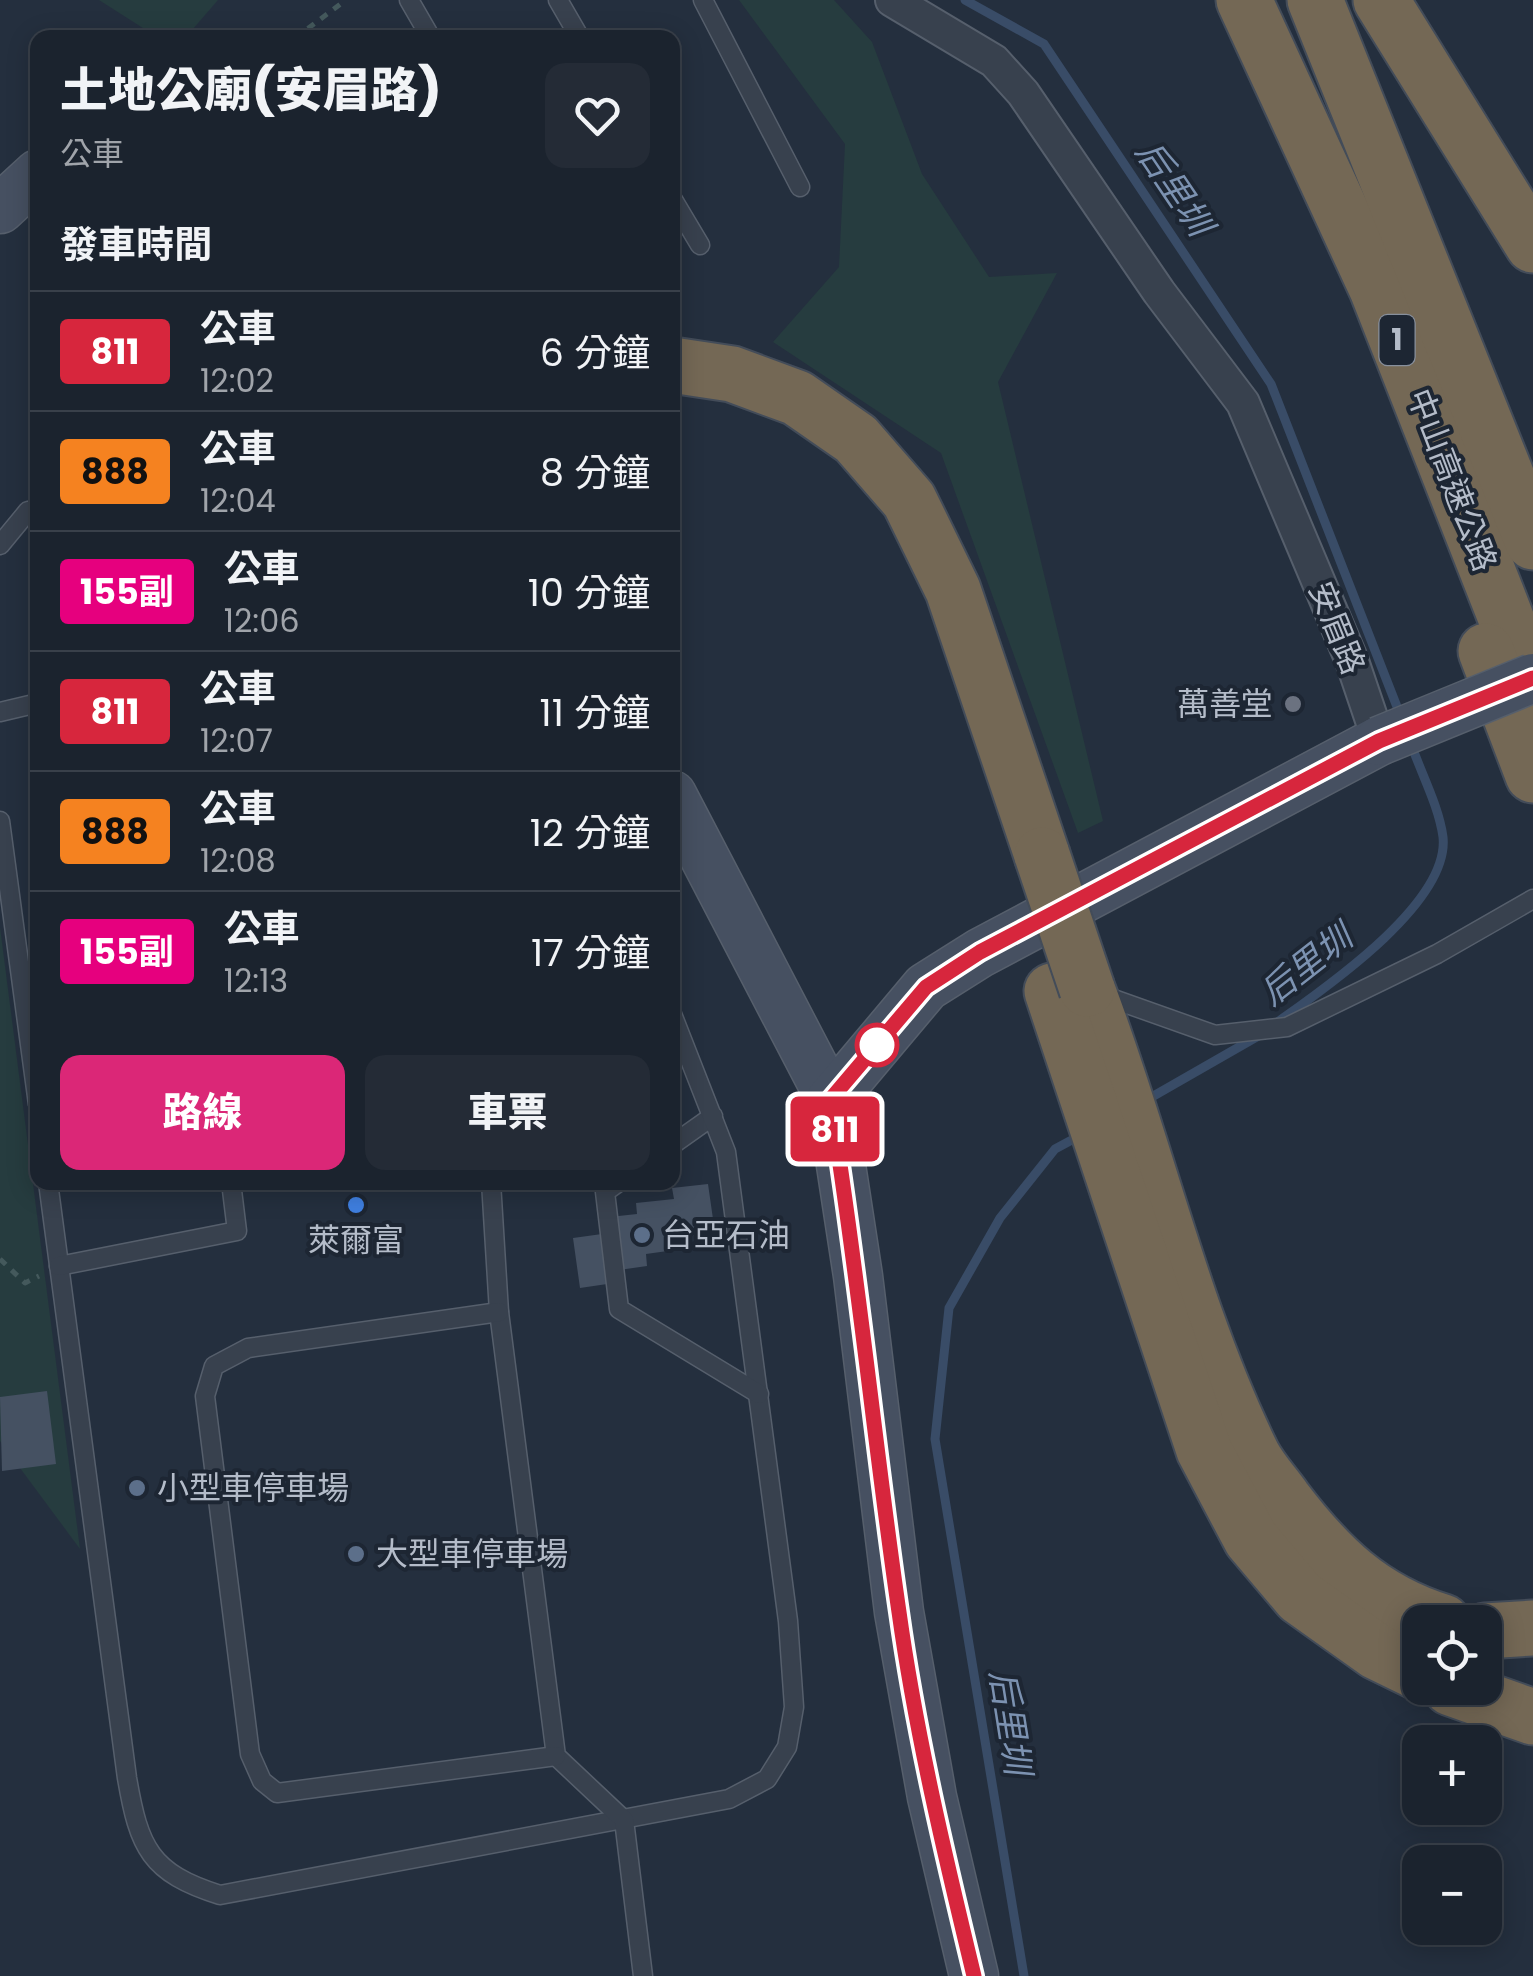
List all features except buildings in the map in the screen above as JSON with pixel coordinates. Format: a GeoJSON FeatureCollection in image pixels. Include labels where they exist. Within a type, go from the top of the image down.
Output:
{"type":"FeatureCollection","features":[{"type":"Feature","properties":{"kind":"highway","name":"中山高速公路"},"geometry":{"type":"LineString","coordinates":[[1244,0],[1377,289],[1533,687]]}},
{"type":"Feature","properties":{"kind":"highway","name":"中山高速公路"},"geometry":{"type":"LineString","coordinates":[[1315,0],[1533,542]]}},
{"type":"Feature","properties":{"kind":"highway"},"geometry":{"type":"LineString","coordinates":[[1381,0],[1533,246]]}},
{"type":"Feature","properties":{"kind":"highway"},"geometry":{"type":"LineString","coordinates":[[1377,289],[1376,372],[1533,776]]}},
{"type":"Feature","properties":{"kind":"highway"},"geometry":{"type":"LineString","coordinates":[[680,366],[732,374],[797,398],[856,439],[910,500],[953,590],[1028,863],[1114,1120],[1254,1458],[1324,1551],[1351,1576],[1402,1605]]}},
{"type":"Feature","properties":{"kind":"highway"},"geometry":{"type":"LineString","coordinates":[[680,383],[726,388],[786,415],[840,452],[890,512],[929,602],[1028,863]]}},
{"type":"Feature","properties":{"kind":"highway"},"geometry":{"type":"LineString","coordinates":[[1114,1120],[1204,1450],[1251,1539],[1300,1597],[1376,1652],[1402,1664]]}},
{"type":"Feature","properties":{"kind":"highway"},"geometry":{"type":"LineString","coordinates":[[1502,1629],[1533,1628]]}},
{"type":"Feature","properties":{"kind":"highway"},"geometry":{"type":"LineString","coordinates":[[1499,1705],[1533,1717]]}},
{"type":"Feature","properties":{"kind":"street","name":"安眉路"},"geometry":{"type":"LineString","coordinates":[[892,0],[994,61],[1023,92],[1159,292],[1242,403],[1352,661],[1379,741]]}},
{"type":"Feature","properties":{"kind":"street"},"geometry":{"type":"LineString","coordinates":[[0,209],[30,181]]}},
{"type":"Feature","properties":{"kind":"street"},"geometry":{"type":"LineString","coordinates":[[830,1100],[926,987],[980,952],[1379,741],[1533,678]]}},
{"type":"Feature","properties":{"kind":"street"},"geometry":{"type":"LineString","coordinates":[[680,810],[830,1100],[858,1276],[899,1612],[932,1797],[974,1976]]}},
{"type":"Feature","properties":{"kind":"lane"},"geometry":{"type":"LineString","coordinates":[[409,0],[426,30]]}},
{"type":"Feature","properties":{"kind":"lane"},"geometry":{"type":"LineString","coordinates":[[558,0],[575,30]]}},
{"type":"Feature","properties":{"kind":"lane"},"geometry":{"type":"LineString","coordinates":[[703,0],[800,187]]}},
{"type":"Feature","properties":{"kind":"lane"},"geometry":{"type":"LineString","coordinates":[[680,211],[700,245]]}},
{"type":"Feature","properties":{"kind":"lane"},"geometry":{"type":"LineString","coordinates":[[0,545],[30,511]]}},
{"type":"Feature","properties":{"kind":"lane"},"geometry":{"type":"LineString","coordinates":[[0,712],[30,705]]}},
{"type":"Feature","properties":{"kind":"lane"},"geometry":{"type":"LineString","coordinates":[[0,821],[30,1044]]}},
{"type":"Feature","properties":{"kind":"lane"},"geometry":{"type":"LineString","coordinates":[[1069,990],[1215,1035],[1287,1027],[1436,954],[1533,898]]}},
{"type":"Feature","properties":{"kind":"lane"},"geometry":{"type":"LineString","coordinates":[[49,1190],[127,1778],[134,1820],[152,1857],[181,1883],[220,1895],[728,1800],[766,1778],[786,1747],[794,1708],[788,1621],[726,1152],[680,1034]]}},
{"type":"Feature","properties":{"kind":"lane"},"geometry":{"type":"LineString","coordinates":[[680,1139],[713,1116]]}},
{"type":"Feature","properties":{"kind":"lane"},"geometry":{"type":"LineString","coordinates":[[59,1266],[237,1231],[232,1190]]}},
{"type":"Feature","properties":{"kind":"lane"},"geometry":{"type":"LineString","coordinates":[[491,1190],[498,1312],[556,1756],[624,1820],[643,1976]]}},
{"type":"Feature","properties":{"kind":"lane"},"geometry":{"type":"LineString","coordinates":[[608,1190],[619,1310],[759,1394]]}},
{"type":"Feature","properties":{"kind":"lane"},"geometry":{"type":"LineString","coordinates":[[498,1312],[248,1348],[214,1366],[205,1396],[250,1754],[262,1781],[276,1793],[556,1756]]}},
{"type":"Feature","properties":{"kind":"path"},"geometry":{"type":"LineString","coordinates":[[307,30],[346,0]]}},
{"type":"Feature","properties":{"kind":"path"},"geometry":{"type":"LineString","coordinates":[[0,1259],[24,1283],[59,1266]]}},
{"type":"Feature","properties":{"kind":"green space"},"geometry":{"type":"Polygon","coordinates":[[[99,0],[218,0],[192,30],[146,30],[99,0]]]}},
{"type":"Feature","properties":{"kind":"green space"},"geometry":{"type":"Polygon","coordinates":[[[739,0],[834,0],[872,42],[922,174],[989,277],[1057,273],[998,382],[1103,821],[1078,833],[941,453],[773,342],[839,267],[845,144],[739,0]]]}},
{"type":"Feature","properties":{"kind":"green space"},"geometry":{"type":"Polygon","coordinates":[[[0,927],[30,1160],[30,1190],[34,1190],[80,1549],[0,1441],[0,927]]]}},
{"type":"Feature","properties":{"kind":"waterway","name":"后里圳"},"geometry":{"type":"LineString","coordinates":[[965,0],[1044,44],[1271,384],[1401,717]]}},
{"type":"Feature","properties":{"kind":"waterway","name":"后里圳"},"geometry":{"type":"LineString","coordinates":[[1276,1023],[1380,942],[1427,889],[1440,863],[1441,825],[1410,741]]}},
{"type":"Feature","properties":{"kind":"waterway","name":"后里圳"},"geometry":{"type":"LineString","coordinates":[[1143,1102],[1260,1035]]}},
{"type":"Feature","properties":{"kind":"waterway","name":"后里圳"},"geometry":{"type":"LineString","coordinates":[[1024,1976],[935,1439],[949,1308],[1000,1218],[1055,1149],[1081,1135]]}},
{"type":"Feature","properties":{"kind":"bus line","name":"811"},"geometry":{"type":"LineString","coordinates":[[974,1976],[932,1797],[899,1612],[858,1276],[830,1100],[926,987],[980,952],[1379,741],[1533,678]]}},
{"type":"Feature","properties":{"kind":"place","name":"萬善堂"},"geometry":{"type":"Point","coordinates":[1293,704]}},
{"type":"Feature","properties":{"kind":"place","name":"萊爾富"},"geometry":{"type":"Point","coordinates":[356,1205]}},
{"type":"Feature","properties":{"kind":"place","name":"台亞石油"},"geometry":{"type":"Point","coordinates":[642,1235]}},
{"type":"Feature","properties":{"kind":"place","name":"小型車停車場"},"geometry":{"type":"Point","coordinates":[137,1488]}},
{"type":"Feature","properties":{"kind":"place","name":"大型車停車場"},"geometry":{"type":"Point","coordinates":[356,1554]}}]}
